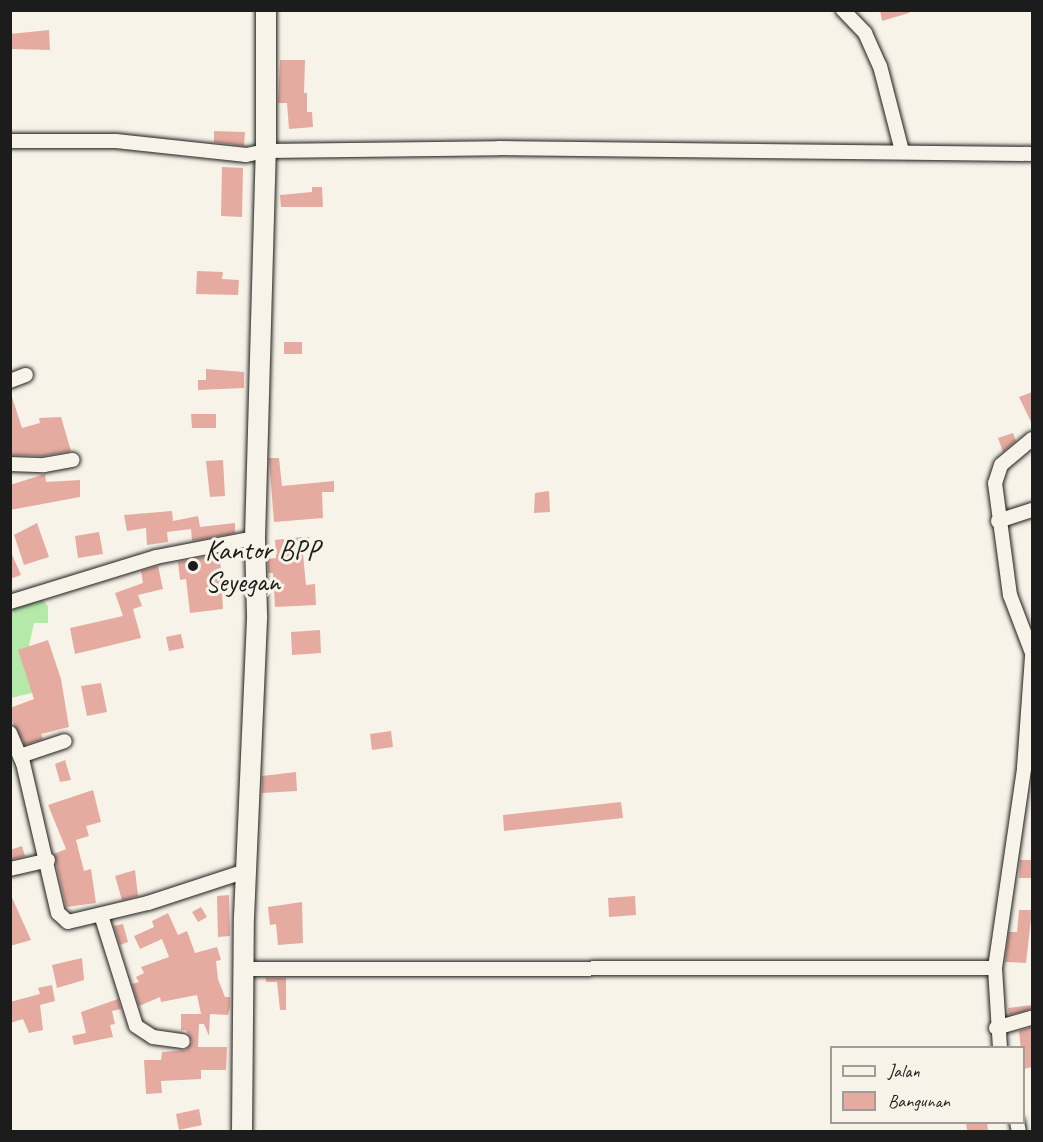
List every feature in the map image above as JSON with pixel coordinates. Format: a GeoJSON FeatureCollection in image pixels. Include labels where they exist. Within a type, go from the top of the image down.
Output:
{"type":"FeatureCollection","features":[{"type":"Feature","properties":{"kind":"main road"},"geometry":{"type":"LineString","coordinates":[[242,1131],[243,969],[257,615],[255,538],[266,151],[266,10]]}},
{"type":"Feature","properties":{"kind":"street"},"geometry":{"type":"LineString","coordinates":[[843,10],[865,33],[880,66],[902,151]]}},
{"type":"Feature","properties":{"kind":"street"},"geometry":{"type":"LineString","coordinates":[[10,141],[116,141],[238,155],[266,151],[902,151],[1032,154]]}},
{"type":"Feature","properties":{"kind":"street"},"geometry":{"type":"LineString","coordinates":[[10,381],[26,375]]}},
{"type":"Feature","properties":{"kind":"street"},"geometry":{"type":"LineString","coordinates":[[1000,1046],[996,1028],[995,968],[1028,768],[1032,654],[1010,595],[998,521],[997,475],[1008,458],[1032,439]]}},
{"type":"Feature","properties":{"kind":"street"},"geometry":{"type":"LineString","coordinates":[[10,464],[44,465],[73,460]]}},
{"type":"Feature","properties":{"kind":"street"},"geometry":{"type":"LineString","coordinates":[[998,521],[1032,510]]}},
{"type":"Feature","properties":{"kind":"street"},"geometry":{"type":"LineString","coordinates":[[10,602],[156,557],[255,538]]}},
{"type":"Feature","properties":{"kind":"street"},"geometry":{"type":"LineString","coordinates":[[10,733],[20,756],[63,919],[75,923],[246,871]]}},
{"type":"Feature","properties":{"kind":"street"},"geometry":{"type":"LineString","coordinates":[[20,756],[65,741]]}},
{"type":"Feature","properties":{"kind":"street"},"geometry":{"type":"LineString","coordinates":[[10,869],[48,860]]}},
{"type":"Feature","properties":{"kind":"street"},"geometry":{"type":"LineString","coordinates":[[101,915],[136,1026],[153,1037],[183,1041]]}},
{"type":"Feature","properties":{"kind":"street"},"geometry":{"type":"LineString","coordinates":[[243,969],[995,968]]}},
{"type":"Feature","properties":{"kind":"street"},"geometry":{"type":"LineString","coordinates":[[996,1028],[1032,1018]]}},
{"type":"Feature","properties":{"kind":"green space"},"geometry":{"type":"Polygon","coordinates":[[[40,597],[48,606],[48,623],[34,623],[29,646],[36,692],[11,698],[11,606],[40,597]]]}},
{"type":"Feature","properties":{"kind":"building"},"geometry":{"type":"Polygon","coordinates":[[[880,10],[909,10],[909,13],[882,21],[880,10]]]}},
{"type":"Feature","properties":{"kind":"building"},"geometry":{"type":"Polygon","coordinates":[[[49,30],[50,50],[10,49],[10,34],[49,30]]]}},
{"type":"Feature","properties":{"kind":"building"},"geometry":{"type":"Polygon","coordinates":[[[280,60],[305,60],[304,93],[307,93],[307,112],[312,112],[313,127],[289,129],[287,103],[278,103],[280,60]]]}},
{"type":"Feature","properties":{"kind":"building"},"geometry":{"type":"Polygon","coordinates":[[[214,131],[245,132],[244,146],[214,142],[214,131]]]}},
{"type":"Feature","properties":{"kind":"building"},"geometry":{"type":"Polygon","coordinates":[[[222,167],[243,168],[242,217],[221,216],[222,167]]]}},
{"type":"Feature","properties":{"kind":"building"},"geometry":{"type":"Polygon","coordinates":[[[312,187],[322,187],[323,207],[281,207],[280,195],[312,192],[312,187]]]}},
{"type":"Feature","properties":{"kind":"building"},"geometry":{"type":"Polygon","coordinates":[[[197,271],[223,272],[222,279],[239,280],[238,295],[196,294],[197,271]]]}},
{"type":"Feature","properties":{"kind":"building"},"geometry":{"type":"Polygon","coordinates":[[[284,342],[302,342],[302,354],[284,354],[284,342]]]}},
{"type":"Feature","properties":{"kind":"building"},"geometry":{"type":"Polygon","coordinates":[[[206,369],[244,372],[244,388],[198,390],[198,380],[206,380],[206,369]]]}},
{"type":"Feature","properties":{"kind":"building"},"geometry":{"type":"Polygon","coordinates":[[[1032,392],[1032,424],[1019,397],[1032,392]]]}},
{"type":"Feature","properties":{"kind":"building"},"geometry":{"type":"Polygon","coordinates":[[[12,397],[22,428],[40,423],[39,418],[61,417],[71,451],[43,456],[10,455],[12,397]]]}},
{"type":"Feature","properties":{"kind":"building"},"geometry":{"type":"Polygon","coordinates":[[[191,414],[216,414],[216,428],[192,428],[191,414]]]}},
{"type":"Feature","properties":{"kind":"building"},"geometry":{"type":"Polygon","coordinates":[[[1013,433],[1016,441],[1003,452],[998,438],[1013,433]]]}},
{"type":"Feature","properties":{"kind":"building"},"geometry":{"type":"Polygon","coordinates":[[[269,458],[279,458],[282,486],[334,481],[334,492],[322,492],[323,518],[274,522],[269,458]]]}},
{"type":"Feature","properties":{"kind":"building"},"geometry":{"type":"Polygon","coordinates":[[[223,460],[225,496],[210,497],[206,461],[223,460]]]}},
{"type":"Feature","properties":{"kind":"building"},"geometry":{"type":"Polygon","coordinates":[[[45,474],[46,482],[80,480],[80,497],[10,510],[10,485],[45,474]]]}},
{"type":"Feature","properties":{"kind":"building"},"geometry":{"type":"Polygon","coordinates":[[[549,491],[550,512],[534,513],[535,493],[549,491]]]}},
{"type":"Feature","properties":{"kind":"building"},"geometry":{"type":"Polygon","coordinates":[[[172,511],[173,521],[198,516],[200,527],[235,523],[235,533],[192,541],[191,529],[167,532],[168,542],[147,545],[146,528],[127,531],[124,515],[172,511]]]}},
{"type":"Feature","properties":{"kind":"building"},"geometry":{"type":"Polygon","coordinates":[[[37,523],[49,557],[24,565],[14,535],[37,523]]]}},
{"type":"Feature","properties":{"kind":"building"},"geometry":{"type":"Polygon","coordinates":[[[99,532],[103,554],[78,558],[75,536],[99,532]]]}},
{"type":"Feature","properties":{"kind":"building"},"geometry":{"type":"Polygon","coordinates":[[[309,537],[310,553],[303,554],[306,585],[315,584],[316,605],[275,607],[273,573],[268,573],[268,559],[276,558],[275,540],[309,537]]]}},
{"type":"Feature","properties":{"kind":"building"},"geometry":{"type":"Polygon","coordinates":[[[10,550],[21,575],[10,579],[10,550]]]}},
{"type":"Feature","properties":{"kind":"building"},"geometry":{"type":"Polygon","coordinates":[[[220,554],[223,609],[190,613],[186,579],[180,580],[178,562],[220,554]]]}},
{"type":"Feature","properties":{"kind":"building"},"geometry":{"type":"Polygon","coordinates":[[[158,566],[163,589],[138,595],[142,606],[133,609],[141,638],[75,654],[70,628],[123,616],[115,593],[143,583],[141,571],[158,566]]]}},
{"type":"Feature","properties":{"kind":"building"},"geometry":{"type":"Polygon","coordinates":[[[320,630],[321,653],[292,655],[291,632],[320,630]]]}},
{"type":"Feature","properties":{"kind":"building"},"geometry":{"type":"Polygon","coordinates":[[[181,634],[184,648],[169,651],[166,637],[181,634]]]}},
{"type":"Feature","properties":{"kind":"building"},"geometry":{"type":"Polygon","coordinates":[[[48,640],[61,679],[69,727],[41,734],[43,739],[25,745],[10,717],[10,708],[34,699],[18,650],[48,640]]]}},
{"type":"Feature","properties":{"kind":"building"},"geometry":{"type":"Polygon","coordinates":[[[101,683],[107,712],[87,716],[81,686],[101,683]]]}},
{"type":"Feature","properties":{"kind":"building"},"geometry":{"type":"Polygon","coordinates":[[[391,731],[393,747],[372,750],[370,734],[391,731]]]}},
{"type":"Feature","properties":{"kind":"building"},"geometry":{"type":"Polygon","coordinates":[[[65,760],[71,780],[60,782],[55,764],[65,760]]]}},
{"type":"Feature","properties":{"kind":"building"},"geometry":{"type":"Polygon","coordinates":[[[296,772],[297,791],[262,793],[262,776],[296,772]]]}},
{"type":"Feature","properties":{"kind":"building"},"geometry":{"type":"Polygon","coordinates":[[[93,790],[101,822],[86,826],[89,836],[76,840],[84,871],[91,869],[96,903],[66,907],[54,854],[66,849],[48,805],[93,790]]]}},
{"type":"Feature","properties":{"kind":"building"},"geometry":{"type":"Polygon","coordinates":[[[621,802],[623,818],[504,831],[503,815],[621,802]]]}},
{"type":"Feature","properties":{"kind":"building"},"geometry":{"type":"Polygon","coordinates":[[[22,846],[25,856],[10,860],[10,850],[22,846]]]}},
{"type":"Feature","properties":{"kind":"building"},"geometry":{"type":"Polygon","coordinates":[[[1020,860],[1032,860],[1032,878],[1019,878],[1020,860]]]}},
{"type":"Feature","properties":{"kind":"building"},"geometry":{"type":"Polygon","coordinates":[[[135,870],[138,896],[122,900],[115,876],[135,870]]]}},
{"type":"Feature","properties":{"kind":"building"},"geometry":{"type":"Polygon","coordinates":[[[10,893],[31,940],[10,946],[10,893]]]}},
{"type":"Feature","properties":{"kind":"building"},"geometry":{"type":"Polygon","coordinates":[[[229,895],[230,936],[218,937],[217,896],[229,895]]]}},
{"type":"Feature","properties":{"kind":"building"},"geometry":{"type":"Polygon","coordinates":[[[635,896],[636,915],[609,917],[608,898],[635,896]]]}},
{"type":"Feature","properties":{"kind":"building"},"geometry":{"type":"Polygon","coordinates":[[[302,902],[303,943],[278,945],[276,924],[270,925],[268,907],[302,902]]]}},
{"type":"Feature","properties":{"kind":"building"},"geometry":{"type":"Polygon","coordinates":[[[201,907],[207,917],[198,922],[192,912],[201,907]]]}},
{"type":"Feature","properties":{"kind":"building"},"geometry":{"type":"Polygon","coordinates":[[[1019,910],[1032,910],[1026,963],[1005,962],[1009,932],[1017,932],[1019,910]]]}},
{"type":"Feature","properties":{"kind":"building"},"geometry":{"type":"Polygon","coordinates":[[[168,913],[178,935],[187,931],[195,953],[217,947],[221,960],[216,961],[218,979],[225,997],[230,997],[230,1007],[228,1015],[210,1014],[209,1036],[204,1024],[199,1024],[198,1047],[227,1047],[226,1070],[201,1070],[201,1079],[161,1081],[162,1093],[146,1094],[144,1060],[161,1060],[162,1052],[186,1050],[192,1042],[186,1030],[181,1030],[181,1014],[201,1014],[197,995],[161,1002],[160,997],[139,1006],[132,984],[139,982],[136,977],[144,973],[141,967],[169,957],[162,939],[140,949],[134,936],[154,927],[152,921],[168,913]]]}},
{"type":"Feature","properties":{"kind":"building"},"geometry":{"type":"Polygon","coordinates":[[[123,924],[128,942],[120,945],[114,926],[123,924]]]}},
{"type":"Feature","properties":{"kind":"building"},"geometry":{"type":"Polygon","coordinates":[[[82,958],[84,980],[57,988],[52,965],[82,958]]]}},
{"type":"Feature","properties":{"kind":"building"},"geometry":{"type":"Polygon","coordinates":[[[266,978],[286,978],[286,1010],[280,1010],[277,982],[266,982],[266,978]]]}},
{"type":"Feature","properties":{"kind":"building"},"geometry":{"type":"Polygon","coordinates":[[[52,985],[55,1001],[40,1005],[43,1030],[29,1033],[23,1019],[10,1023],[10,1002],[40,994],[38,988],[52,985]]]}},
{"type":"Feature","properties":{"kind":"building"},"geometry":{"type":"Polygon","coordinates":[[[118,999],[121,1009],[112,1011],[115,1024],[110,1025],[113,1037],[74,1045],[72,1036],[86,1033],[81,1012],[118,999]]]}},
{"type":"Feature","properties":{"kind":"building"},"geometry":{"type":"Polygon","coordinates":[[[1032,1005],[1032,1009],[1009,1015],[1008,1008],[1032,1005]]]}},
{"type":"Feature","properties":{"kind":"building"},"geometry":{"type":"Polygon","coordinates":[[[1032,1027],[1032,1067],[1025,1069],[1025,1046],[1021,1046],[1019,1031],[1032,1027]]]}},
{"type":"Feature","properties":{"kind":"building"},"geometry":{"type":"Polygon","coordinates":[[[199,1109],[202,1125],[179,1130],[176,1114],[199,1109]]]}},
{"type":"Feature","properties":{"kind":"building"},"geometry":{"type":"Polygon","coordinates":[[[966,1124],[987,1124],[988,1131],[967,1131],[966,1124]]]}},
{"type":"Feature","properties":{"kind":"place","name":"Kantor BPP Seyegan"},"geometry":{"type":"Point","coordinates":[193,566]}}]}
